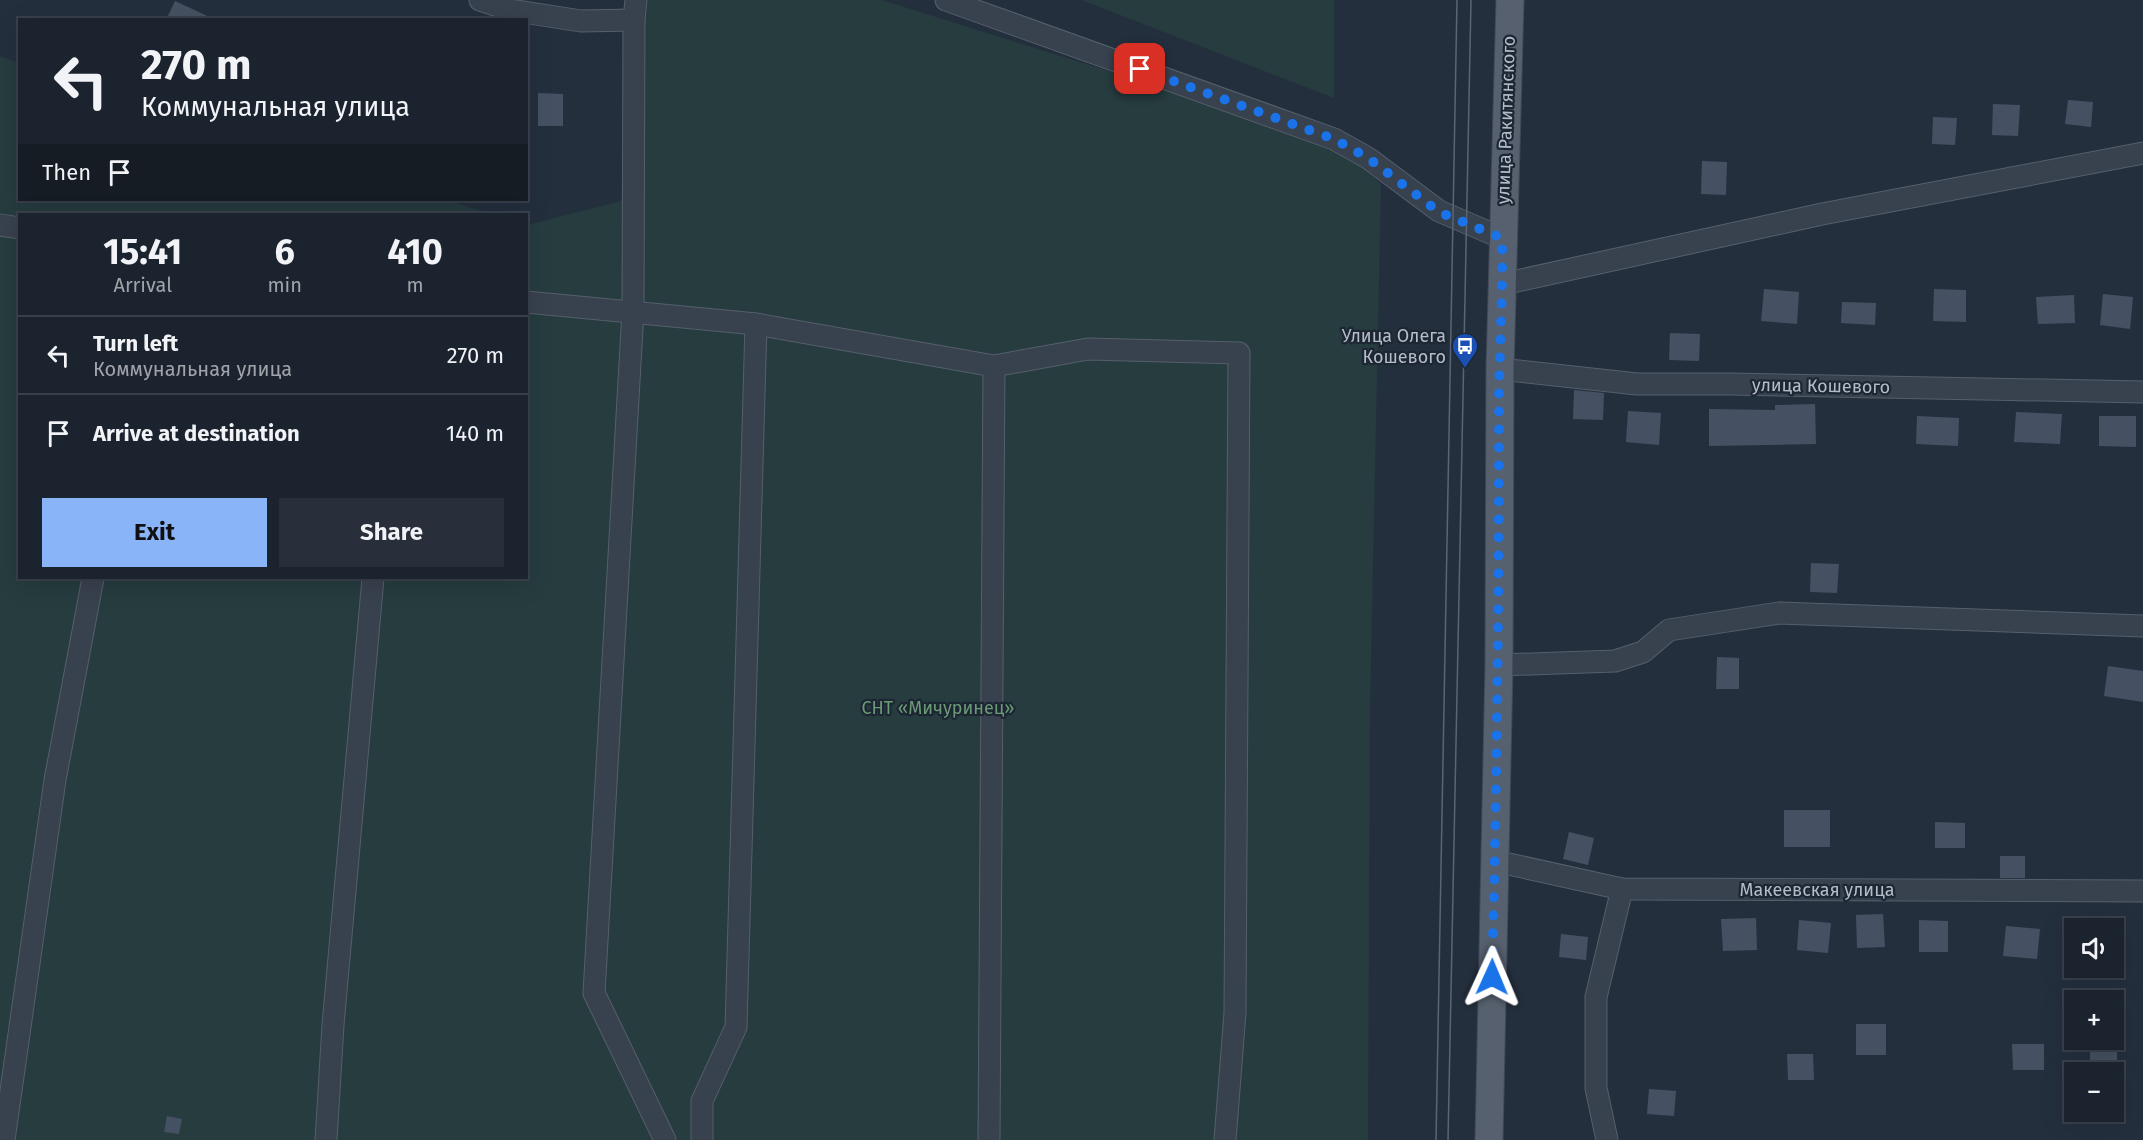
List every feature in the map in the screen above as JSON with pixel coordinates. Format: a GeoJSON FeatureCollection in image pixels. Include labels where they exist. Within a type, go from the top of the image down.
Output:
{"type":"FeatureCollection","features":[{"type":"Feature","properties":{"kind":"main road","name":"улица Ракитянского"},"geometry":{"type":"LineString","coordinates":[[1489,1140],[1499,665],[1502,238],[1510,0]]}},
{"type":"Feature","properties":{"kind":"street"},"geometry":{"type":"LineString","coordinates":[[480,0],[510,10],[581,21],[635,10],[633,311],[594,993],[665,1140]]}},
{"type":"Feature","properties":{"kind":"street"},"geometry":{"type":"LineString","coordinates":[[946,0],[1334,139],[1368,158],[1439,212],[1502,238]]}},
{"type":"Feature","properties":{"kind":"street"},"geometry":{"type":"LineString","coordinates":[[1503,284],[1822,214],[2143,153]]}},
{"type":"Feature","properties":{"kind":"street"},"geometry":{"type":"LineString","coordinates":[[0,225],[18,228]]}},
{"type":"Feature","properties":{"kind":"street"},"geometry":{"type":"LineString","coordinates":[[528,303],[756,324],[994,366],[1088,349],[1239,353],[1235,1013],[1225,1140]]}},
{"type":"Feature","properties":{"kind":"street"},"geometry":{"type":"LineString","coordinates":[[702,1140],[702,1101],[736,1027],[756,324]]}},
{"type":"Feature","properties":{"kind":"street"},"geometry":{"type":"LineString","coordinates":[[988,1140],[994,366]]}},
{"type":"Feature","properties":{"kind":"street","name":"улица Кошевого"},"geometry":{"type":"LineString","coordinates":[[1500,369],[1638,384],[2143,392]]}},
{"type":"Feature","properties":{"kind":"street"},"geometry":{"type":"LineString","coordinates":[[4,1140],[55,780],[93,579]]}},
{"type":"Feature","properties":{"kind":"street"},"geometry":{"type":"LineString","coordinates":[[326,1140],[333,1026],[373,579]]}},
{"type":"Feature","properties":{"kind":"street"},"geometry":{"type":"LineString","coordinates":[[1499,665],[1615,661],[1643,652],[1669,630],[1779,613],[2143,626]]}},
{"type":"Feature","properties":{"kind":"street","name":"Макеевская улица"},"geometry":{"type":"LineString","coordinates":[[1495,861],[1622,889],[2143,891]]}},
{"type":"Feature","properties":{"kind":"street"},"geometry":{"type":"LineString","coordinates":[[1607,1140],[1596,1088],[1596,997],[1622,889]]}},
{"type":"Feature","properties":{"kind":"green space","name":"СНТ «Мичуринец»"},"geometry":{"type":"Polygon","coordinates":[[[648,0],[882,0],[1319,137],[1351,158],[1381,184],[1370,708],[1368,1140],[0,1140],[0,56],[18,63],[18,201],[448,201],[489,213],[18,213],[18,579],[528,579],[528,225],[621,201],[648,0]]]}},
{"type":"Feature","properties":{"kind":"green space"},"geometry":{"type":"Polygon","coordinates":[[[1334,0],[1334,98],[1084,1],[1334,0]]]}},
{"type":"Feature","properties":{"kind":"building"},"geometry":{"type":"Polygon","coordinates":[[[175,1],[212,18],[167,18],[175,1]]]}},
{"type":"Feature","properties":{"kind":"building"},"geometry":{"type":"Polygon","coordinates":[[[538,93],[563,94],[563,126],[538,126],[538,93]]]}},
{"type":"Feature","properties":{"kind":"building"},"geometry":{"type":"Polygon","coordinates":[[[2068,100],[2093,102],[2091,127],[2065,124],[2068,100]]]}},
{"type":"Feature","properties":{"kind":"building"},"geometry":{"type":"Polygon","coordinates":[[[1993,104],[2020,105],[2018,136],[1992,135],[1993,104]]]}},
{"type":"Feature","properties":{"kind":"building"},"geometry":{"type":"Polygon","coordinates":[[[1933,117],[1957,118],[1955,145],[1932,144],[1933,117]]]}},
{"type":"Feature","properties":{"kind":"building"},"geometry":{"type":"Polygon","coordinates":[[[1702,161],[1727,162],[1726,195],[1701,194],[1702,161]]]}},
{"type":"Feature","properties":{"kind":"building"},"geometry":{"type":"Polygon","coordinates":[[[1764,289],[1799,292],[1797,324],[1761,321],[1764,289]]]}},
{"type":"Feature","properties":{"kind":"building"},"geometry":{"type":"Polygon","coordinates":[[[1934,289],[1966,290],[1966,322],[1933,321],[1934,289]]]}},
{"type":"Feature","properties":{"kind":"building"},"geometry":{"type":"Polygon","coordinates":[[[2103,294],[2133,297],[2130,329],[2100,325],[2103,294]]]}},
{"type":"Feature","properties":{"kind":"building"},"geometry":{"type":"Polygon","coordinates":[[[2074,295],[2075,323],[2038,324],[2036,297],[2074,295]]]}},
{"type":"Feature","properties":{"kind":"building"},"geometry":{"type":"Polygon","coordinates":[[[1842,302],[1876,303],[1875,325],[1841,323],[1842,302]]]}},
{"type":"Feature","properties":{"kind":"building"},"geometry":{"type":"Polygon","coordinates":[[[1670,333],[1700,334],[1699,361],[1669,360],[1670,333]]]}},
{"type":"Feature","properties":{"kind":"building"},"geometry":{"type":"Polygon","coordinates":[[[1574,390],[1604,393],[1603,420],[1573,419],[1574,390]]]}},
{"type":"Feature","properties":{"kind":"building"},"geometry":{"type":"Polygon","coordinates":[[[1815,404],[1816,444],[1709,446],[1709,409],[1775,410],[1775,405],[1815,404]]]}},
{"type":"Feature","properties":{"kind":"building"},"geometry":{"type":"Polygon","coordinates":[[[1628,411],[1661,413],[1659,445],[1626,442],[1628,411]]]}},
{"type":"Feature","properties":{"kind":"building"},"geometry":{"type":"Polygon","coordinates":[[[2016,412],[2062,414],[2060,444],[2014,442],[2016,412]]]}},
{"type":"Feature","properties":{"kind":"building"},"geometry":{"type":"Polygon","coordinates":[[[1917,416],[1959,418],[1958,446],[1916,444],[1917,416]]]}},
{"type":"Feature","properties":{"kind":"building"},"geometry":{"type":"Polygon","coordinates":[[[2099,416],[2136,416],[2136,447],[2099,446],[2099,416]]]}},
{"type":"Feature","properties":{"kind":"building"},"geometry":{"type":"Polygon","coordinates":[[[1811,563],[1839,564],[1837,593],[1810,592],[1811,563]]]}},
{"type":"Feature","properties":{"kind":"building"},"geometry":{"type":"Polygon","coordinates":[[[1717,657],[1739,658],[1739,689],[1716,689],[1717,657]]]}},
{"type":"Feature","properties":{"kind":"building"},"geometry":{"type":"Polygon","coordinates":[[[2108,666],[2143,671],[2143,702],[2104,696],[2108,666]]]}},
{"type":"Feature","properties":{"kind":"building"},"geometry":{"type":"Polygon","coordinates":[[[1784,810],[1830,810],[1830,847],[1784,847],[1784,810]]]}},
{"type":"Feature","properties":{"kind":"building"},"geometry":{"type":"Polygon","coordinates":[[[1935,822],[1965,823],[1965,848],[1935,848],[1935,822]]]}},
{"type":"Feature","properties":{"kind":"building"},"geometry":{"type":"Polygon","coordinates":[[[1569,832],[1594,838],[1588,865],[1563,859],[1569,832]]]}},
{"type":"Feature","properties":{"kind":"building"},"geometry":{"type":"Polygon","coordinates":[[[2000,856],[2025,856],[2025,878],[2000,878],[2000,856]]]}},
{"type":"Feature","properties":{"kind":"building"},"geometry":{"type":"Polygon","coordinates":[[[1883,914],[1885,947],[1857,948],[1856,915],[1883,914]]]}},
{"type":"Feature","properties":{"kind":"building"},"geometry":{"type":"Polygon","coordinates":[[[1756,918],[1757,950],[1723,951],[1721,919],[1756,918]]]}},
{"type":"Feature","properties":{"kind":"building"},"geometry":{"type":"Polygon","coordinates":[[[1799,920],[1831,923],[1828,953],[1797,950],[1799,920]]]}},
{"type":"Feature","properties":{"kind":"building"},"geometry":{"type":"Polygon","coordinates":[[[1919,920],[1948,921],[1948,952],[1919,952],[1919,920]]]}},
{"type":"Feature","properties":{"kind":"building"},"geometry":{"type":"Polygon","coordinates":[[[2006,926],[2040,929],[2037,959],[2003,956],[2006,926]]]}},
{"type":"Feature","properties":{"kind":"building"},"geometry":{"type":"Polygon","coordinates":[[[1561,934],[1588,937],[1586,960],[1559,957],[1561,934]]]}},
{"type":"Feature","properties":{"kind":"building"},"geometry":{"type":"Polygon","coordinates":[[[1856,1024],[1886,1024],[1886,1055],[1856,1055],[1856,1024]]]}},
{"type":"Feature","properties":{"kind":"building"},"geometry":{"type":"Polygon","coordinates":[[[2012,1044],[2044,1044],[2044,1070],[2013,1070],[2012,1044]]]}},
{"type":"Feature","properties":{"kind":"building"},"geometry":{"type":"Polygon","coordinates":[[[2090,1050],[2117,1050],[2117,1062],[2090,1062],[2090,1050]]]}},
{"type":"Feature","properties":{"kind":"building"},"geometry":{"type":"Polygon","coordinates":[[[1787,1054],[1813,1054],[1814,1080],[1788,1080],[1787,1054]]]}},
{"type":"Feature","properties":{"kind":"building"},"geometry":{"type":"Polygon","coordinates":[[[1649,1089],[1676,1091],[1674,1116],[1647,1114],[1649,1089]]]}},
{"type":"Feature","properties":{"kind":"building"},"geometry":{"type":"Polygon","coordinates":[[[167,1116],[182,1119],[179,1134],[164,1132],[167,1116]]]}},
{"type":"Feature","properties":{"kind":"tram line"},"geometry":{"type":"LineString","coordinates":[[1436,1140],[1457,0]]}},
{"type":"Feature","properties":{"kind":"tram line"},"geometry":{"type":"LineString","coordinates":[[1448,1140],[1471,0]]}},
{"type":"Feature","properties":{"kind":"place","name":"Улица Олега Кошевого"},"geometry":{"type":"Point","coordinates":[1465,369]}},
{"type":"Feature","properties":{"kind":"route"},"geometry":{"type":"LineString","coordinates":[[1140,69],[1334,139],[1368,158],[1439,212],[1502,238],[1499,665],[1492,977]]}}]}
